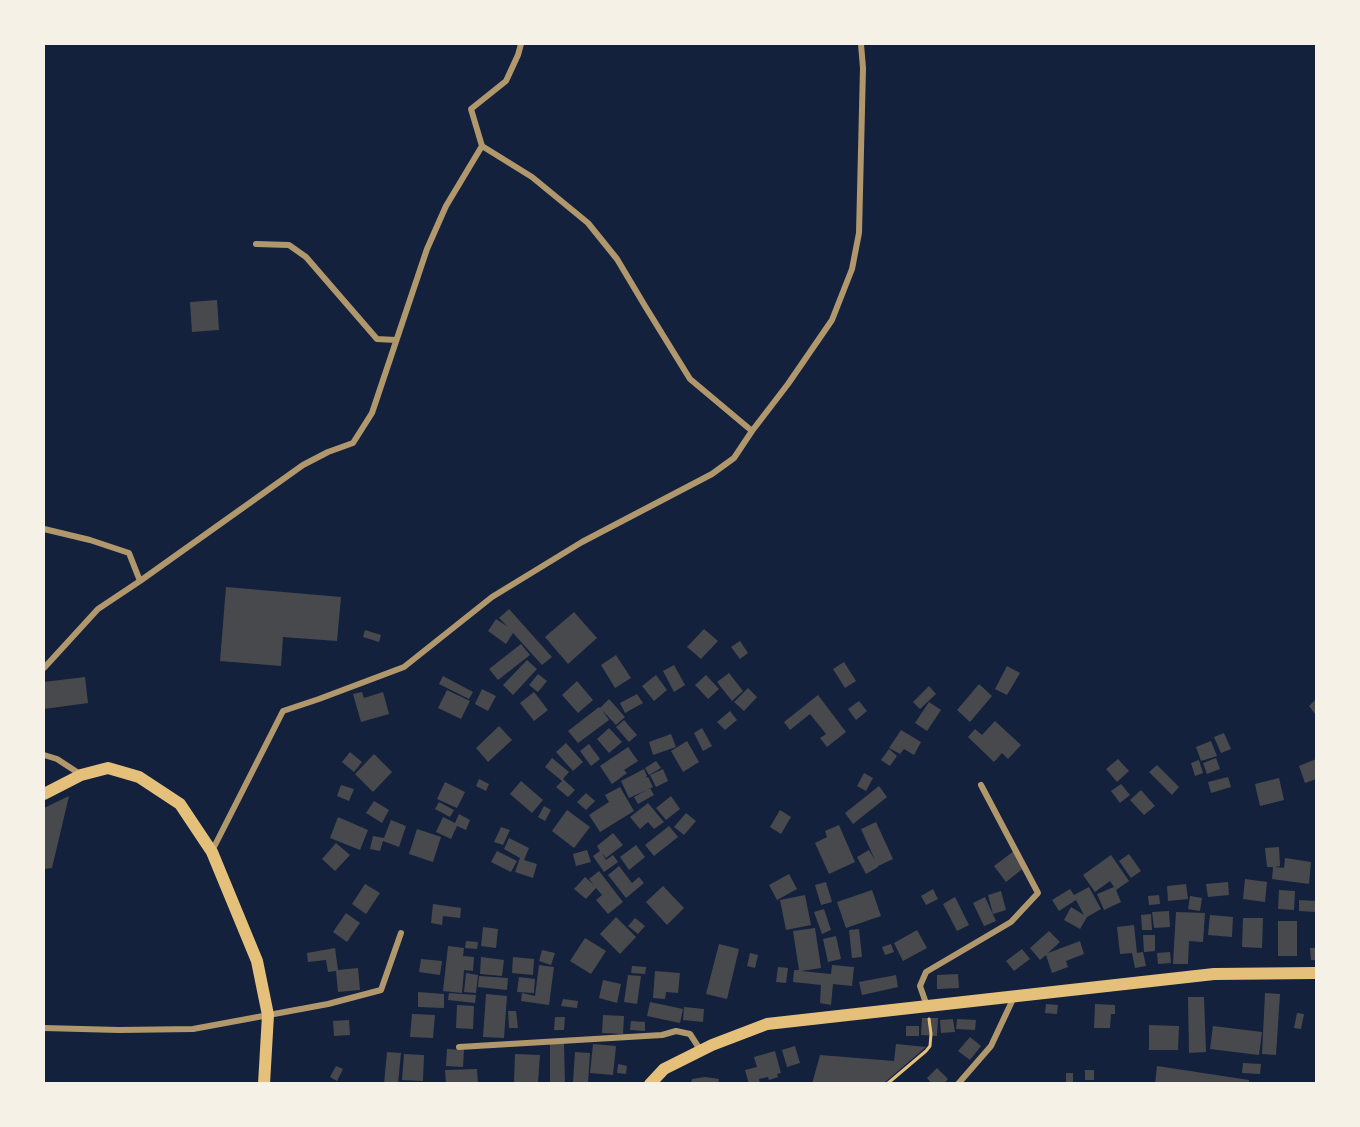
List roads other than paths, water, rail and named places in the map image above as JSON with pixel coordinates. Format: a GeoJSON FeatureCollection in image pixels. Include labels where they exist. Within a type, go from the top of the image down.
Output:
{"type":"FeatureCollection","features":[{"type":"Feature","properties":{"kind":"main road"},"geometry":{"type":"LineString","coordinates":[[44,794],[81,775],[108,768],[139,777],[180,804],[212,852],[257,961],[268,1015],[264,1083]]}},
{"type":"Feature","properties":{"kind":"main road"},"geometry":{"type":"LineString","coordinates":[[650,1083],[664,1069],[768,1023],[1214,975],[1317,973]]}},
{"type":"Feature","properties":{"kind":"street"},"geometry":{"type":"LineString","coordinates":[[521,44],[506,81],[471,110],[482,146],[532,177],[588,223],[617,259],[690,379],[752,431]]}},
{"type":"Feature","properties":{"kind":"street"},"geometry":{"type":"LineString","coordinates":[[212,852],[283,711],[404,666],[492,597],[582,542],[712,474],[734,458],[832,320],[852,269],[859,233],[864,68],[861,44]]}},
{"type":"Feature","properties":{"kind":"street"},"geometry":{"type":"LineString","coordinates":[[44,669],[98,609],[303,465],[328,452],[353,443],[372,413],[427,249],[446,206],[482,146]]}},
{"type":"Feature","properties":{"kind":"street"},"geometry":{"type":"LineString","coordinates":[[256,244],[290,245],[306,257],[377,339],[396,340]]}},
{"type":"Feature","properties":{"kind":"street"},"geometry":{"type":"LineString","coordinates":[[44,529],[90,540],[129,553],[140,581]]}},
{"type":"Feature","properties":{"kind":"street"},"geometry":{"type":"LineString","coordinates":[[44,755],[57,759],[81,775]]}},
{"type":"Feature","properties":{"kind":"street"},"geometry":{"type":"LineString","coordinates":[[927,1006],[920,986],[926,972],[1011,922],[1038,893],[981,785]]}},
{"type":"Feature","properties":{"kind":"street"},"geometry":{"type":"LineString","coordinates":[[44,1028],[193,1029],[328,1004],[381,990],[401,933]]}},
{"type":"Feature","properties":{"kind":"street"},"geometry":{"type":"LineString","coordinates":[[958,1083],[991,1046],[1014,996]]}},
{"type":"Feature","properties":{"kind":"street"},"geometry":{"type":"LineString","coordinates":[[459,1047],[662,1035],[676,1031],[690,1034],[701,1051]]}}]}
